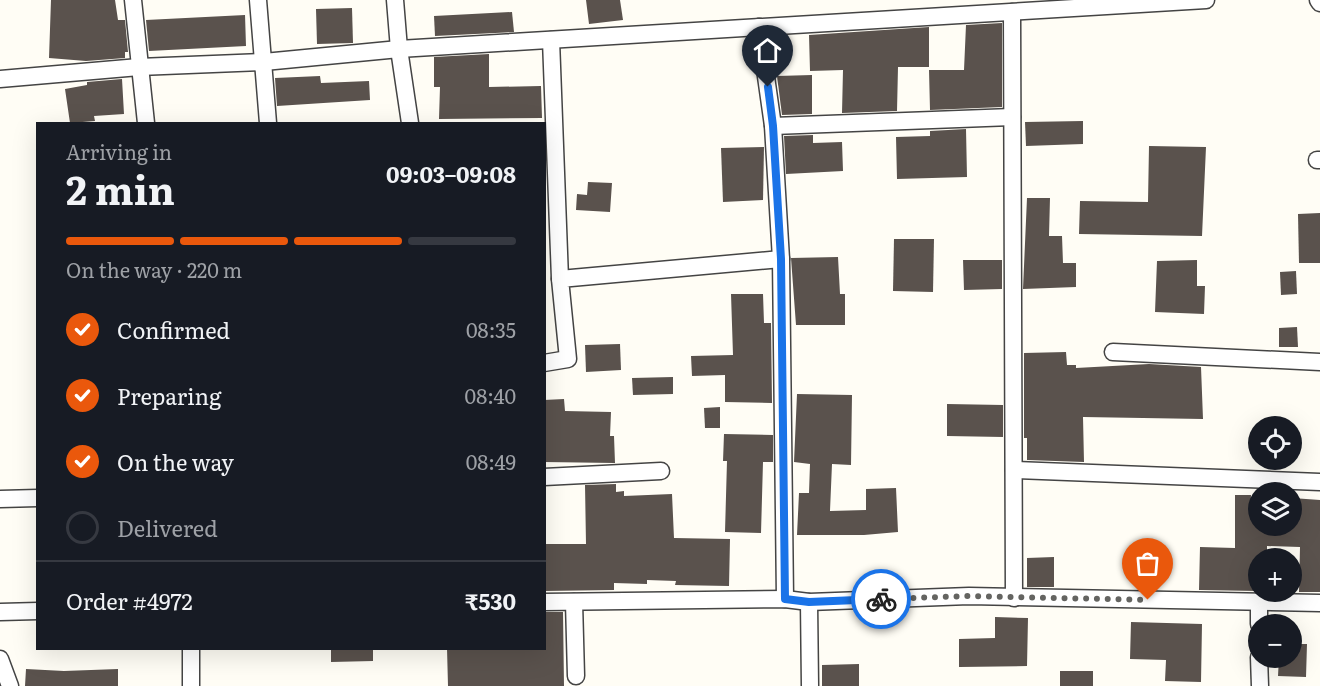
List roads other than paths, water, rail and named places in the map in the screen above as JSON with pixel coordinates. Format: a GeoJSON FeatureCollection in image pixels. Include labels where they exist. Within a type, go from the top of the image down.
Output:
{"type":"FeatureCollection","features":[{"type":"Feature","properties":{"kind":"street"},"geometry":{"type":"LineString","coordinates":[[133,0],[146,122]]}},
{"type":"Feature","properties":{"kind":"street"},"geometry":{"type":"LineString","coordinates":[[258,0],[268,122]]}},
{"type":"Feature","properties":{"kind":"street"},"geometry":{"type":"LineString","coordinates":[[395,0],[399,49],[410,122]]}},
{"type":"Feature","properties":{"kind":"street"},"geometry":{"type":"LineString","coordinates":[[0,79],[139,67],[264,62],[399,49],[759,27],[959,8],[1012,12],[1206,0]]}},
{"type":"Feature","properties":{"kind":"street"},"geometry":{"type":"LineString","coordinates":[[1012,12],[1014,598]]}},
{"type":"Feature","properties":{"kind":"street"},"geometry":{"type":"LineString","coordinates":[[759,27],[773,126],[781,259],[785,599]]}},
{"type":"Feature","properties":{"kind":"street"},"geometry":{"type":"LineString","coordinates":[[546,363],[568,359],[560,279],[551,40]]}},
{"type":"Feature","properties":{"kind":"street"},"geometry":{"type":"LineString","coordinates":[[773,126],[1012,117]]}},
{"type":"Feature","properties":{"kind":"street"},"geometry":{"type":"LineString","coordinates":[[560,279],[781,259]]}},
{"type":"Feature","properties":{"kind":"street"},"geometry":{"type":"LineString","coordinates":[[1113,352],[1320,362]]}},
{"type":"Feature","properties":{"kind":"street"},"geometry":{"type":"LineString","coordinates":[[1014,470],[1320,482]]}},
{"type":"Feature","properties":{"kind":"street"},"geometry":{"type":"LineString","coordinates":[[546,477],[661,471]]}},
{"type":"Feature","properties":{"kind":"street"},"geometry":{"type":"LineString","coordinates":[[0,499],[36,498]]}},
{"type":"Feature","properties":{"kind":"street"},"geometry":{"type":"LineString","coordinates":[[546,602],[785,599],[809,602],[969,596],[1320,603]]}},
{"type":"Feature","properties":{"kind":"street"},"geometry":{"type":"LineString","coordinates":[[574,602],[576,676]]}},
{"type":"Feature","properties":{"kind":"street"},"geometry":{"type":"LineString","coordinates":[[809,602],[810,686]]}},
{"type":"Feature","properties":{"kind":"street"},"geometry":{"type":"LineString","coordinates":[[1259,603],[1259,614]]}},
{"type":"Feature","properties":{"kind":"street"},"geometry":{"type":"LineString","coordinates":[[0,612],[36,611]]}},
{"type":"Feature","properties":{"kind":"street"},"geometry":{"type":"LineString","coordinates":[[191,650],[191,686]]}},
{"type":"Feature","properties":{"kind":"street"},"geometry":{"type":"LineString","coordinates":[[0,660],[10,686]]}},
{"type":"Feature","properties":{"kind":"street"},"geometry":{"type":"LineString","coordinates":[[1260,668],[1260,686]]}}]}
